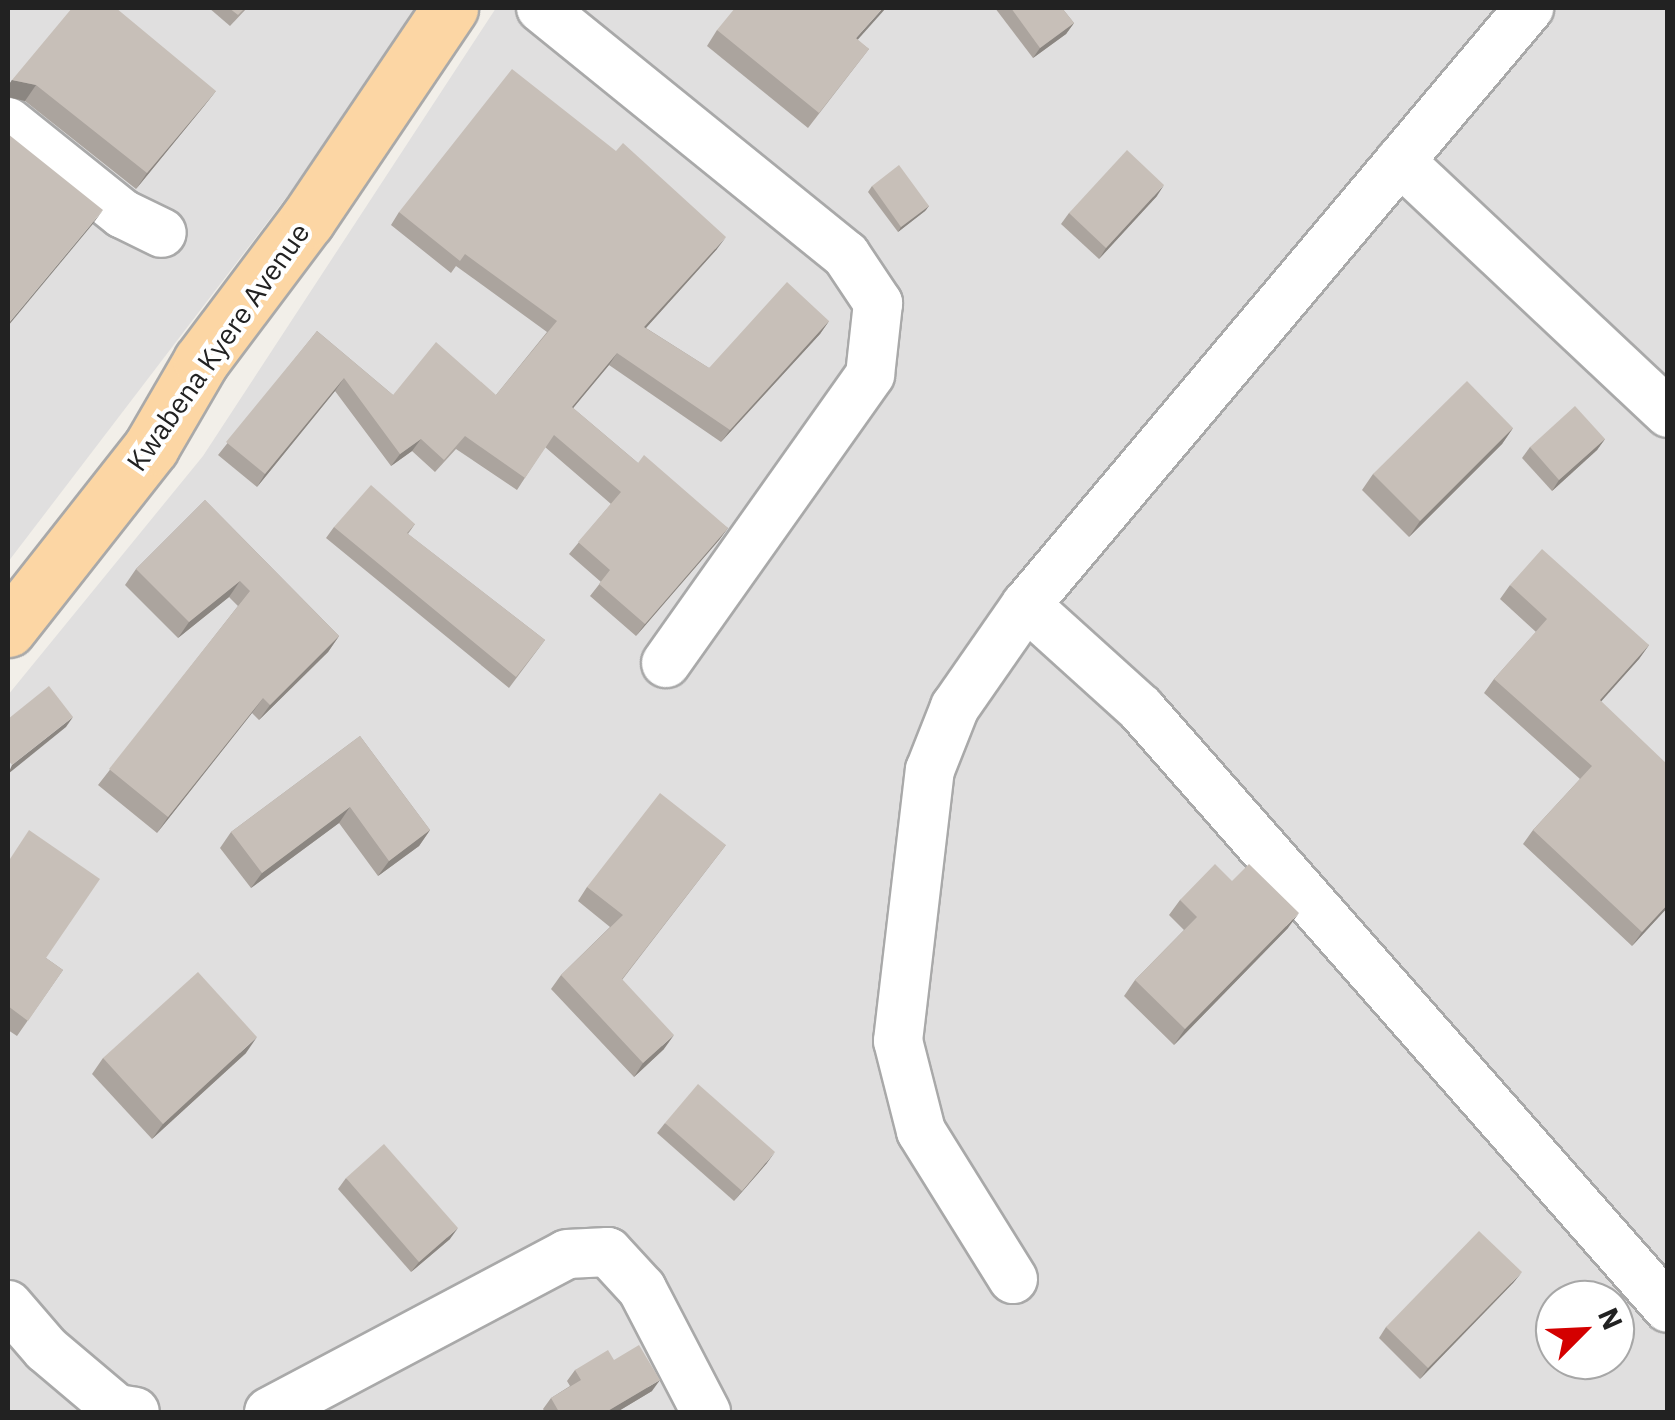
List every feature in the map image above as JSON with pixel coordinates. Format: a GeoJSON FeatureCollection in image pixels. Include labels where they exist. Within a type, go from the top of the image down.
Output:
{"type":"FeatureCollection","features":[{"type":"Feature","properties":{"kind":"main road","name":"Kwabena Kyere Avenue"},"geometry":{"type":"LineString","coordinates":[[8,629],[150,447],[201,361],[307,220],[450,8]]}},
{"type":"Feature","properties":{"kind":"street"},"geometry":{"type":"LineString","coordinates":[[541,8],[846,255],[878,303],[870,375],[666,663]]}},
{"type":"Feature","properties":{"kind":"street"},"geometry":{"type":"LineString","coordinates":[[1013,1279],[921,1132],[898,1017],[930,770],[954,707],[1026,605],[1529,8]]}},
{"type":"Feature","properties":{"kind":"street"},"geometry":{"type":"LineString","coordinates":[[8,122],[123,214],[162,233]]}},
{"type":"Feature","properties":{"kind":"street"},"geometry":{"type":"LineString","coordinates":[[1400,161],[1668,413]]}},
{"type":"Feature","properties":{"kind":"street"},"geometry":{"type":"LineString","coordinates":[[1026,605],[1140,708],[1668,1308]]}},
{"type":"Feature","properties":{"kind":"street"},"geometry":{"type":"LineString","coordinates":[[270,1412],[566,1254],[608,1252],[642,1289],[706,1412]]}},
{"type":"Feature","properties":{"kind":"street"},"geometry":{"type":"LineString","coordinates":[[8,1305],[46,1349],[117,1409],[135,1412]]}},
{"type":"Feature","properties":{"kind":"shaded area"},"geometry":{"type":"Polygon","coordinates":[[[8,8],[431,8],[8,562],[8,8]]]}},
{"type":"Feature","properties":{"kind":"shaded area"},"geometry":{"type":"Polygon","coordinates":[[[496,8],[1667,8],[1667,1412],[8,1412],[8,695],[203,456],[496,8]]]}},
{"type":"Feature","properties":{"kind":"building"},"geometry":{"type":"Polygon","coordinates":[[[72,8],[116,8],[216,91],[147,173],[36,85],[12,80],[72,8]]]}},
{"type":"Feature","properties":{"kind":"building"},"geometry":{"type":"Polygon","coordinates":[[[735,8],[883,8],[856,38],[869,49],[819,113],[717,30],[735,8]]]}},
{"type":"Feature","properties":{"kind":"building"},"geometry":{"type":"Polygon","coordinates":[[[1011,8],[1062,8],[1074,23],[1040,48],[1011,8]]]}},
{"type":"Feature","properties":{"kind":"building"},"geometry":{"type":"Polygon","coordinates":[[[512,69],[616,151],[623,143],[726,237],[644,327],[709,368],[787,282],[829,321],[730,430],[617,353],[572,407],[638,463],[644,455],[728,528],[645,624],[599,584],[610,570],[578,542],[621,492],[554,435],[525,478],[465,436],[444,460],[421,439],[400,454],[344,378],[265,474],[226,442],[317,331],[393,395],[436,342],[496,395],[557,321],[465,254],[460,261],[399,212],[512,69]]]}},
{"type":"Feature","properties":{"kind":"building"},"geometry":{"type":"Polygon","coordinates":[[[8,134],[103,210],[8,324],[8,134]]]}},
{"type":"Feature","properties":{"kind":"building"},"geometry":{"type":"Polygon","coordinates":[[[1127,150],[1164,185],[1106,248],[1069,213],[1127,150]]]}},
{"type":"Feature","properties":{"kind":"building"},"geometry":{"type":"Polygon","coordinates":[[[899,165],[929,206],[901,227],[872,186],[899,165]]]}},
{"type":"Feature","properties":{"kind":"building"},"geometry":{"type":"Polygon","coordinates":[[[1467,381],[1513,428],[1420,521],[1373,474],[1467,381]]]}},
{"type":"Feature","properties":{"kind":"building"},"geometry":{"type":"Polygon","coordinates":[[[1575,406],[1605,439],[1559,480],[1530,447],[1575,406]]]}},
{"type":"Feature","properties":{"kind":"building"},"geometry":{"type":"Polygon","coordinates":[[[371,485],[415,524],[407,533],[545,640],[516,677],[334,527],[371,485]]]}},
{"type":"Feature","properties":{"kind":"building"},"geometry":{"type":"Polygon","coordinates":[[[205,500],[339,636],[270,705],[263,698],[168,817],[109,769],[250,591],[240,581],[189,622],[136,569],[205,500]]]}},
{"type":"Feature","properties":{"kind":"building"},"geometry":{"type":"Polygon","coordinates":[[[1542,549],[1649,645],[1600,700],[1668,765],[1668,904],[1642,932],[1533,830],[1592,766],[1494,679],[1547,619],[1510,585],[1542,549]]]}},
{"type":"Feature","properties":{"kind":"building"},"geometry":{"type":"Polygon","coordinates":[[[49,686],[73,717],[12,765],[8,760],[8,719],[49,686]]]}},
{"type":"Feature","properties":{"kind":"building"},"geometry":{"type":"Polygon","coordinates":[[[360,736],[430,830],[389,861],[350,807],[262,873],[231,832],[360,736]]]}},
{"type":"Feature","properties":{"kind":"building"},"geometry":{"type":"Polygon","coordinates":[[[660,793],[726,845],[622,979],[674,1035],[643,1063],[561,975],[623,915],[587,887],[660,793]]]}},
{"type":"Feature","properties":{"kind":"building"},"geometry":{"type":"Polygon","coordinates":[[[29,830],[100,879],[46,958],[63,970],[28,1021],[8,1006],[8,862],[29,830]]]}},
{"type":"Feature","properties":{"kind":"building"},"geometry":{"type":"Polygon","coordinates":[[[1215,864],[1232,881],[1249,864],[1299,913],[1185,1029],[1135,980],[1197,917],[1180,900],[1215,864]]]}},
{"type":"Feature","properties":{"kind":"building"},"geometry":{"type":"Polygon","coordinates":[[[198,972],[257,1037],[163,1124],[103,1058],[198,972]]]}},
{"type":"Feature","properties":{"kind":"building"},"geometry":{"type":"Polygon","coordinates":[[[698,1084],[775,1152],[742,1191],[665,1123],[698,1084]]]}},
{"type":"Feature","properties":{"kind":"building"},"geometry":{"type":"Polygon","coordinates":[[[384,1144],[458,1228],[419,1262],[346,1178],[384,1144]]]}},
{"type":"Feature","properties":{"kind":"building"},"geometry":{"type":"Polygon","coordinates":[[[1479,1231],[1522,1272],[1428,1368],[1386,1327],[1479,1231]]]}},
{"type":"Feature","properties":{"kind":"building"},"geometry":{"type":"Polygon","coordinates":[[[639,1345],[660,1380],[606,1412],[559,1412],[551,1398],[581,1380],[575,1370],[608,1350],[614,1360],[639,1345]]]}}]}
